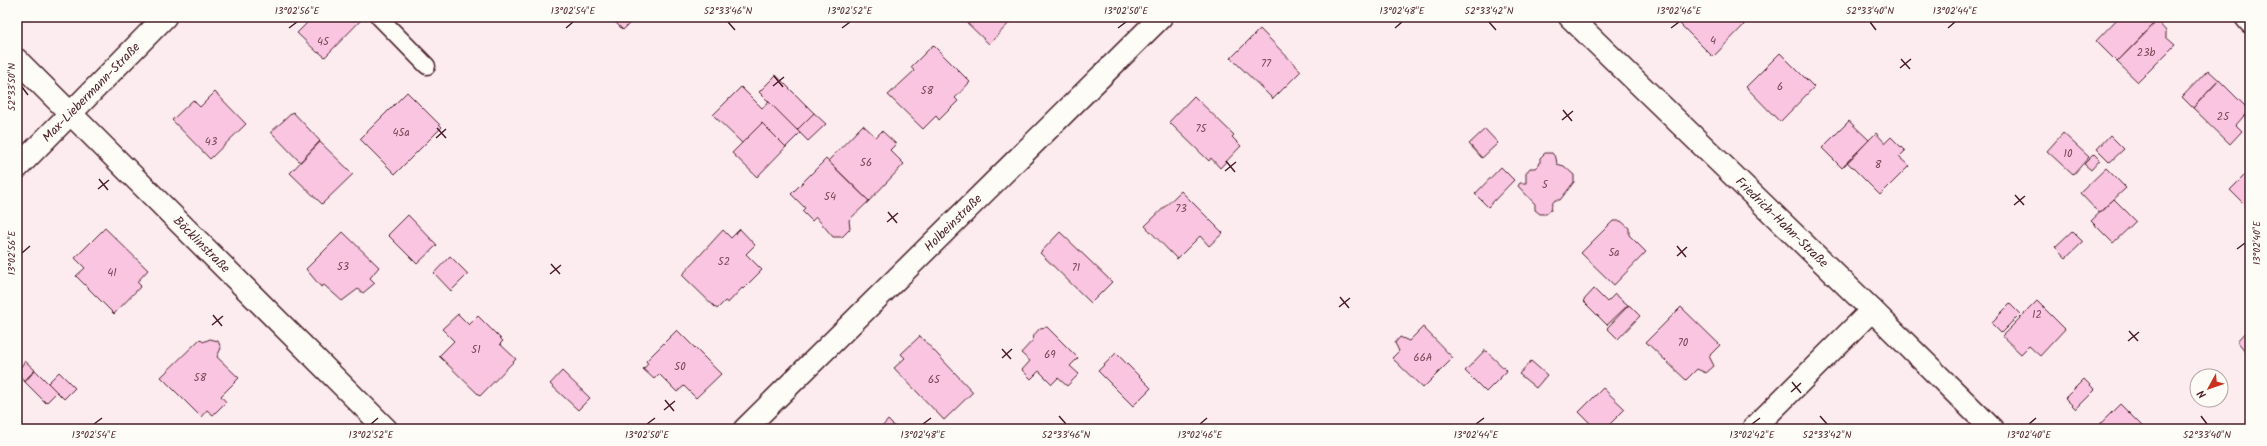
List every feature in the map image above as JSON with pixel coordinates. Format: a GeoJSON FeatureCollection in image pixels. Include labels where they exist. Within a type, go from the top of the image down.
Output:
{"type":"FeatureCollection","features":[{"type":"Feature","properties":{"kind":"street","name":"Max-Liebermann-Straße"},"geometry":{"type":"LineString","coordinates":[[17,168],[165,17]]}},
{"type":"Feature","properties":{"kind":"street","name":"Holbeinstraße"},"geometry":{"type":"LineString","coordinates":[[745,429],[1161,17]]}},
{"type":"Feature","properties":{"kind":"street","name":"Friedrich-Hahn-Straße"},"geometry":{"type":"LineString","coordinates":[[1570,17],[1872,310],[1992,429]]}},
{"type":"Feature","properties":{"kind":"street"},"geometry":{"type":"LineString","coordinates":[[2246,17],[2250,22]]}},
{"type":"Feature","properties":{"kind":"street","name":"Böcklinstraße"},"geometry":{"type":"LineString","coordinates":[[17,60],[71,112],[386,429]]}},
{"type":"Feature","properties":{"kind":"street"},"geometry":{"type":"LineString","coordinates":[[1753,429],[1872,310]]}},
{"type":"Feature","properties":{"kind":"lane"},"geometry":{"type":"LineString","coordinates":[[379,17],[426,66]]}},
{"type":"Feature","properties":{"kind":"building"},"geometry":{"type":"Polygon","coordinates":[[[306,17],[364,17],[325,57],[319,52],[318,53],[297,33],[309,21],[306,17]]]}},
{"type":"Feature","properties":{"kind":"building"},"geometry":{"type":"Polygon","coordinates":[[[610,17],[636,17],[623,30],[610,17]]]}},
{"type":"Feature","properties":{"kind":"building"},"geometry":{"type":"Polygon","coordinates":[[[961,17],[1015,17],[989,44],[961,17]]]}},
{"type":"Feature","properties":{"kind":"building"},"geometry":{"type":"Polygon","coordinates":[[[1438,17],[1447,17],[1442,21],[1438,17]]]}},
{"type":"Feature","properties":{"kind":"building"},"geometry":{"type":"Polygon","coordinates":[[[1676,17],[1736,17],[1744,25],[1713,57],[1680,24],[1682,23],[1676,17]]]}},
{"type":"Feature","properties":{"kind":"building"},"geometry":{"type":"Polygon","coordinates":[[[2119,17],[2152,17],[2157,21],[2117,62],[2096,41],[2119,17]]]}},
{"type":"Feature","properties":{"kind":"building"},"geometry":{"type":"Polygon","coordinates":[[[2157,21],[2166,31],[2166,37],[2175,45],[2138,82],[2117,62],[2157,21]]]}},
{"type":"Feature","properties":{"kind":"building"},"geometry":{"type":"Polygon","coordinates":[[[1260,29],[1301,71],[1273,99],[1231,58],[1260,29]]]}},
{"type":"Feature","properties":{"kind":"building"},"geometry":{"type":"Polygon","coordinates":[[[933,45],[970,82],[955,98],[958,101],[939,120],[936,116],[923,129],[888,95],[914,71],[911,67],[933,45]]]}},
{"type":"Feature","properties":{"kind":"building"},"geometry":{"type":"Polygon","coordinates":[[[1780,53],[1814,87],[1780,122],[1746,87],[1780,53]]]}},
{"type":"Feature","properties":{"kind":"building"},"geometry":{"type":"Polygon","coordinates":[[[2208,70],[2219,80],[2193,108],[2182,97],[2208,70]]]}},
{"type":"Feature","properties":{"kind":"building"},"geometry":{"type":"Polygon","coordinates":[[[776,75],[814,113],[797,130],[759,92],[776,75]]]}},
{"type":"Feature","properties":{"kind":"building"},"geometry":{"type":"Polygon","coordinates":[[[2219,80],[2249,110],[2236,125],[2242,131],[2230,144],[2193,108],[2219,80]]]}},
{"type":"Feature","properties":{"kind":"building"},"geometry":{"type":"Polygon","coordinates":[[[741,87],[762,108],[769,102],[800,133],[786,147],[762,123],[742,143],[713,115],[741,87]]]}},
{"type":"Feature","properties":{"kind":"building"},"geometry":{"type":"Polygon","coordinates":[[[215,92],[246,124],[210,159],[172,120],[193,100],[200,107],[215,92]]]}},
{"type":"Feature","properties":{"kind":"building"},"geometry":{"type":"Polygon","coordinates":[[[407,92],[442,127],[395,174],[360,139],[407,92]]]}},
{"type":"Feature","properties":{"kind":"building"},"geometry":{"type":"Polygon","coordinates":[[[1194,96],[1234,135],[1232,137],[1241,146],[1220,168],[1211,158],[1209,161],[1169,122],[1194,96]]]}},
{"type":"Feature","properties":{"kind":"building"},"geometry":{"type":"Polygon","coordinates":[[[293,112],[320,141],[300,162],[271,132],[293,112]]]}},
{"type":"Feature","properties":{"kind":"building"},"geometry":{"type":"Polygon","coordinates":[[[814,113],[826,124],[808,141],[797,130],[814,113]]]}},
{"type":"Feature","properties":{"kind":"building"},"geometry":{"type":"Polygon","coordinates":[[[1849,121],[1869,140],[1842,168],[1822,148],[1849,121]]]}},
{"type":"Feature","properties":{"kind":"building"},"geometry":{"type":"Polygon","coordinates":[[[762,123],[786,147],[757,177],[732,153],[762,123]]]}},
{"type":"Feature","properties":{"kind":"building"},"geometry":{"type":"Polygon","coordinates":[[[863,125],[876,137],[882,131],[896,144],[890,150],[904,164],[869,201],[828,161],[863,125]]]}},
{"type":"Feature","properties":{"kind":"building"},"geometry":{"type":"Polygon","coordinates":[[[1485,129],[1498,143],[1482,158],[1469,144],[1485,129]]]}},
{"type":"Feature","properties":{"kind":"building"},"geometry":{"type":"Polygon","coordinates":[[[1876,133],[1885,143],[1891,137],[1905,151],[1899,157],[1909,166],[1880,195],[1847,162],[1876,133]]]}},
{"type":"Feature","properties":{"kind":"building"},"geometry":{"type":"Polygon","coordinates":[[[2063,133],[2089,157],[2073,175],[2047,151],[2063,133]]]}},
{"type":"Feature","properties":{"kind":"building"},"geometry":{"type":"Polygon","coordinates":[[[2110,135],[2124,149],[2110,162],[2097,149],[2110,135]]]}},
{"type":"Feature","properties":{"kind":"building"},"geometry":{"type":"Polygon","coordinates":[[[320,142],[353,174],[322,204],[290,173],[320,142]]]}},
{"type":"Feature","properties":{"kind":"building"},"geometry":{"type":"Polygon","coordinates":[[[1545,153],[1552,153],[1556,158],[1557,164],[1564,166],[1574,175],[1574,182],[1560,200],[1555,200],[1552,204],[1551,210],[1546,214],[1540,214],[1535,210],[1535,204],[1518,186],[1520,183],[1526,183],[1526,173],[1530,168],[1535,168],[1540,163],[1540,158],[1545,153]]]}},
{"type":"Feature","properties":{"kind":"building"},"geometry":{"type":"Polygon","coordinates":[[[2094,154],[2100,160],[2091,170],[2084,164],[2094,154]]]}},
{"type":"Feature","properties":{"kind":"building"},"geometry":{"type":"Polygon","coordinates":[[[826,159],[869,201],[849,220],[850,229],[842,237],[833,237],[816,217],[812,221],[802,211],[805,208],[791,194],[826,159]]]}},
{"type":"Feature","properties":{"kind":"building"},"geometry":{"type":"Polygon","coordinates":[[[1501,167],[1514,180],[1488,207],[1475,194],[1501,167]]]}},
{"type":"Feature","properties":{"kind":"building"},"geometry":{"type":"Polygon","coordinates":[[[2106,168],[2126,188],[2099,213],[2080,193],[2106,168]]]}},
{"type":"Feature","properties":{"kind":"building"},"geometry":{"type":"Polygon","coordinates":[[[2250,170],[2250,210],[2230,190],[2250,170]]]}},
{"type":"Feature","properties":{"kind":"building"},"geometry":{"type":"Polygon","coordinates":[[[1181,191],[1223,233],[1209,246],[1200,236],[1177,259],[1145,226],[1181,191]]]}},
{"type":"Feature","properties":{"kind":"building"},"geometry":{"type":"Polygon","coordinates":[[[2114,199],[2136,221],[2113,243],[2091,221],[2114,199]]]}},
{"type":"Feature","properties":{"kind":"building"},"geometry":{"type":"Polygon","coordinates":[[[408,215],[437,245],[417,264],[388,235],[408,215]]]}},
{"type":"Feature","properties":{"kind":"building"},"geometry":{"type":"Polygon","coordinates":[[[1613,221],[1621,221],[1629,228],[1629,235],[1646,252],[1614,285],[1581,253],[1613,221]]]}},
{"type":"Feature","properties":{"kind":"building"},"geometry":{"type":"Polygon","coordinates":[[[105,228],[148,270],[137,282],[141,286],[114,314],[76,276],[85,268],[75,258],[105,228]]]}},
{"type":"Feature","properties":{"kind":"building"},"geometry":{"type":"Polygon","coordinates":[[[740,229],[755,245],[746,254],[762,270],[728,303],[725,301],[717,309],[682,275],[723,230],[731,238],[740,229]]]}},
{"type":"Feature","properties":{"kind":"building"},"geometry":{"type":"Polygon","coordinates":[[[2072,231],[2083,242],[2066,258],[2055,247],[2072,231]]]}},
{"type":"Feature","properties":{"kind":"building"},"geometry":{"type":"Polygon","coordinates":[[[343,232],[379,267],[370,278],[375,283],[363,293],[358,289],[342,301],[324,285],[321,287],[306,269],[343,232]]]}},
{"type":"Feature","properties":{"kind":"building"},"geometry":{"type":"Polygon","coordinates":[[[1060,232],[1112,282],[1091,303],[1040,253],[1060,232]]]}},
{"type":"Feature","properties":{"kind":"building"},"geometry":{"type":"Polygon","coordinates":[[[450,256],[468,274],[451,291],[434,273],[450,256]]]}},
{"type":"Feature","properties":{"kind":"building"},"geometry":{"type":"Polygon","coordinates":[[[1594,289],[1607,302],[1615,294],[1628,305],[1607,325],[1583,301],[1594,289]]]}},
{"type":"Feature","properties":{"kind":"building"},"geometry":{"type":"Polygon","coordinates":[[[2037,301],[2065,329],[2040,356],[2029,346],[2021,354],[2002,336],[2037,301]]]}},
{"type":"Feature","properties":{"kind":"building"},"geometry":{"type":"Polygon","coordinates":[[[2010,304],[2020,314],[2001,333],[1991,323],[2010,304]]]}},
{"type":"Feature","properties":{"kind":"building"},"geometry":{"type":"Polygon","coordinates":[[[1629,305],[1640,316],[1618,339],[1607,328],[1629,305]]]}},
{"type":"Feature","properties":{"kind":"building"},"geometry":{"type":"Polygon","coordinates":[[[1681,307],[1720,345],[1709,356],[1714,366],[1706,373],[1697,369],[1686,380],[1646,342],[1681,307]]]}},
{"type":"Feature","properties":{"kind":"building"},"geometry":{"type":"Polygon","coordinates":[[[458,314],[469,325],[478,316],[503,341],[500,344],[516,359],[480,396],[439,356],[454,341],[442,329],[458,314]]]}},
{"type":"Feature","properties":{"kind":"building"},"geometry":{"type":"Polygon","coordinates":[[[1047,327],[1078,358],[1070,366],[1079,374],[1067,386],[1058,378],[1052,384],[1039,371],[1031,379],[1022,370],[1030,361],[1021,353],[1033,340],[1034,335],[1040,328],[1047,327]]]}},
{"type":"Feature","properties":{"kind":"building"},"geometry":{"type":"Polygon","coordinates":[[[1423,327],[1453,358],[1423,388],[1392,358],[1399,351],[1395,343],[1400,337],[1409,341],[1423,327]]]}},
{"type":"Feature","properties":{"kind":"building"},"geometry":{"type":"Polygon","coordinates":[[[2248,329],[2250,331],[2250,357],[2237,341],[2248,329]]]}},
{"type":"Feature","properties":{"kind":"building"},"geometry":{"type":"Polygon","coordinates":[[[677,330],[721,374],[696,398],[684,386],[677,392],[659,374],[654,379],[643,369],[648,364],[646,361],[677,330]]]}},
{"type":"Feature","properties":{"kind":"building"},"geometry":{"type":"Polygon","coordinates":[[[920,336],[973,392],[944,420],[894,368],[905,358],[901,354],[920,336]]]}},
{"type":"Feature","properties":{"kind":"building"},"geometry":{"type":"Polygon","coordinates":[[[200,339],[203,342],[210,339],[218,341],[221,348],[217,357],[239,378],[221,396],[226,402],[213,415],[207,410],[201,417],[161,377],[200,339]]]}},
{"type":"Feature","properties":{"kind":"building"},"geometry":{"type":"Polygon","coordinates":[[[1485,350],[1507,371],[1486,392],[1465,371],[1485,350]]]}},
{"type":"Feature","properties":{"kind":"building"},"geometry":{"type":"Polygon","coordinates":[[[1116,353],[1151,388],[1133,406],[1098,371],[1116,353]]]}},
{"type":"Feature","properties":{"kind":"building"},"geometry":{"type":"Polygon","coordinates":[[[25,361],[35,370],[25,382],[17,372],[25,361]]]}},
{"type":"Feature","properties":{"kind":"building"},"geometry":{"type":"Polygon","coordinates":[[[1531,361],[1547,375],[1536,388],[1519,374],[1531,361]]]}},
{"type":"Feature","properties":{"kind":"building"},"geometry":{"type":"Polygon","coordinates":[[[35,370],[57,392],[46,403],[24,381],[35,370]]]}},
{"type":"Feature","properties":{"kind":"building"},"geometry":{"type":"Polygon","coordinates":[[[562,371],[590,398],[578,410],[550,384],[562,371]]]}},
{"type":"Feature","properties":{"kind":"building"},"geometry":{"type":"Polygon","coordinates":[[[59,372],[75,388],[64,399],[48,383],[59,372]]]}},
{"type":"Feature","properties":{"kind":"building"},"geometry":{"type":"Polygon","coordinates":[[[2084,379],[2095,390],[2076,409],[2065,398],[2084,379]]]}},
{"type":"Feature","properties":{"kind":"building"},"geometry":{"type":"Polygon","coordinates":[[[1603,388],[1625,409],[1605,429],[1596,429],[1579,412],[1603,388]]]}},
{"type":"Feature","properties":{"kind":"building"},"geometry":{"type":"Polygon","coordinates":[[[2120,404],[2145,429],[2096,428],[2120,404]]]}},
{"type":"Feature","properties":{"kind":"building"},"geometry":{"type":"Polygon","coordinates":[[[888,420],[897,429],[880,429],[888,420]]]}}]}
